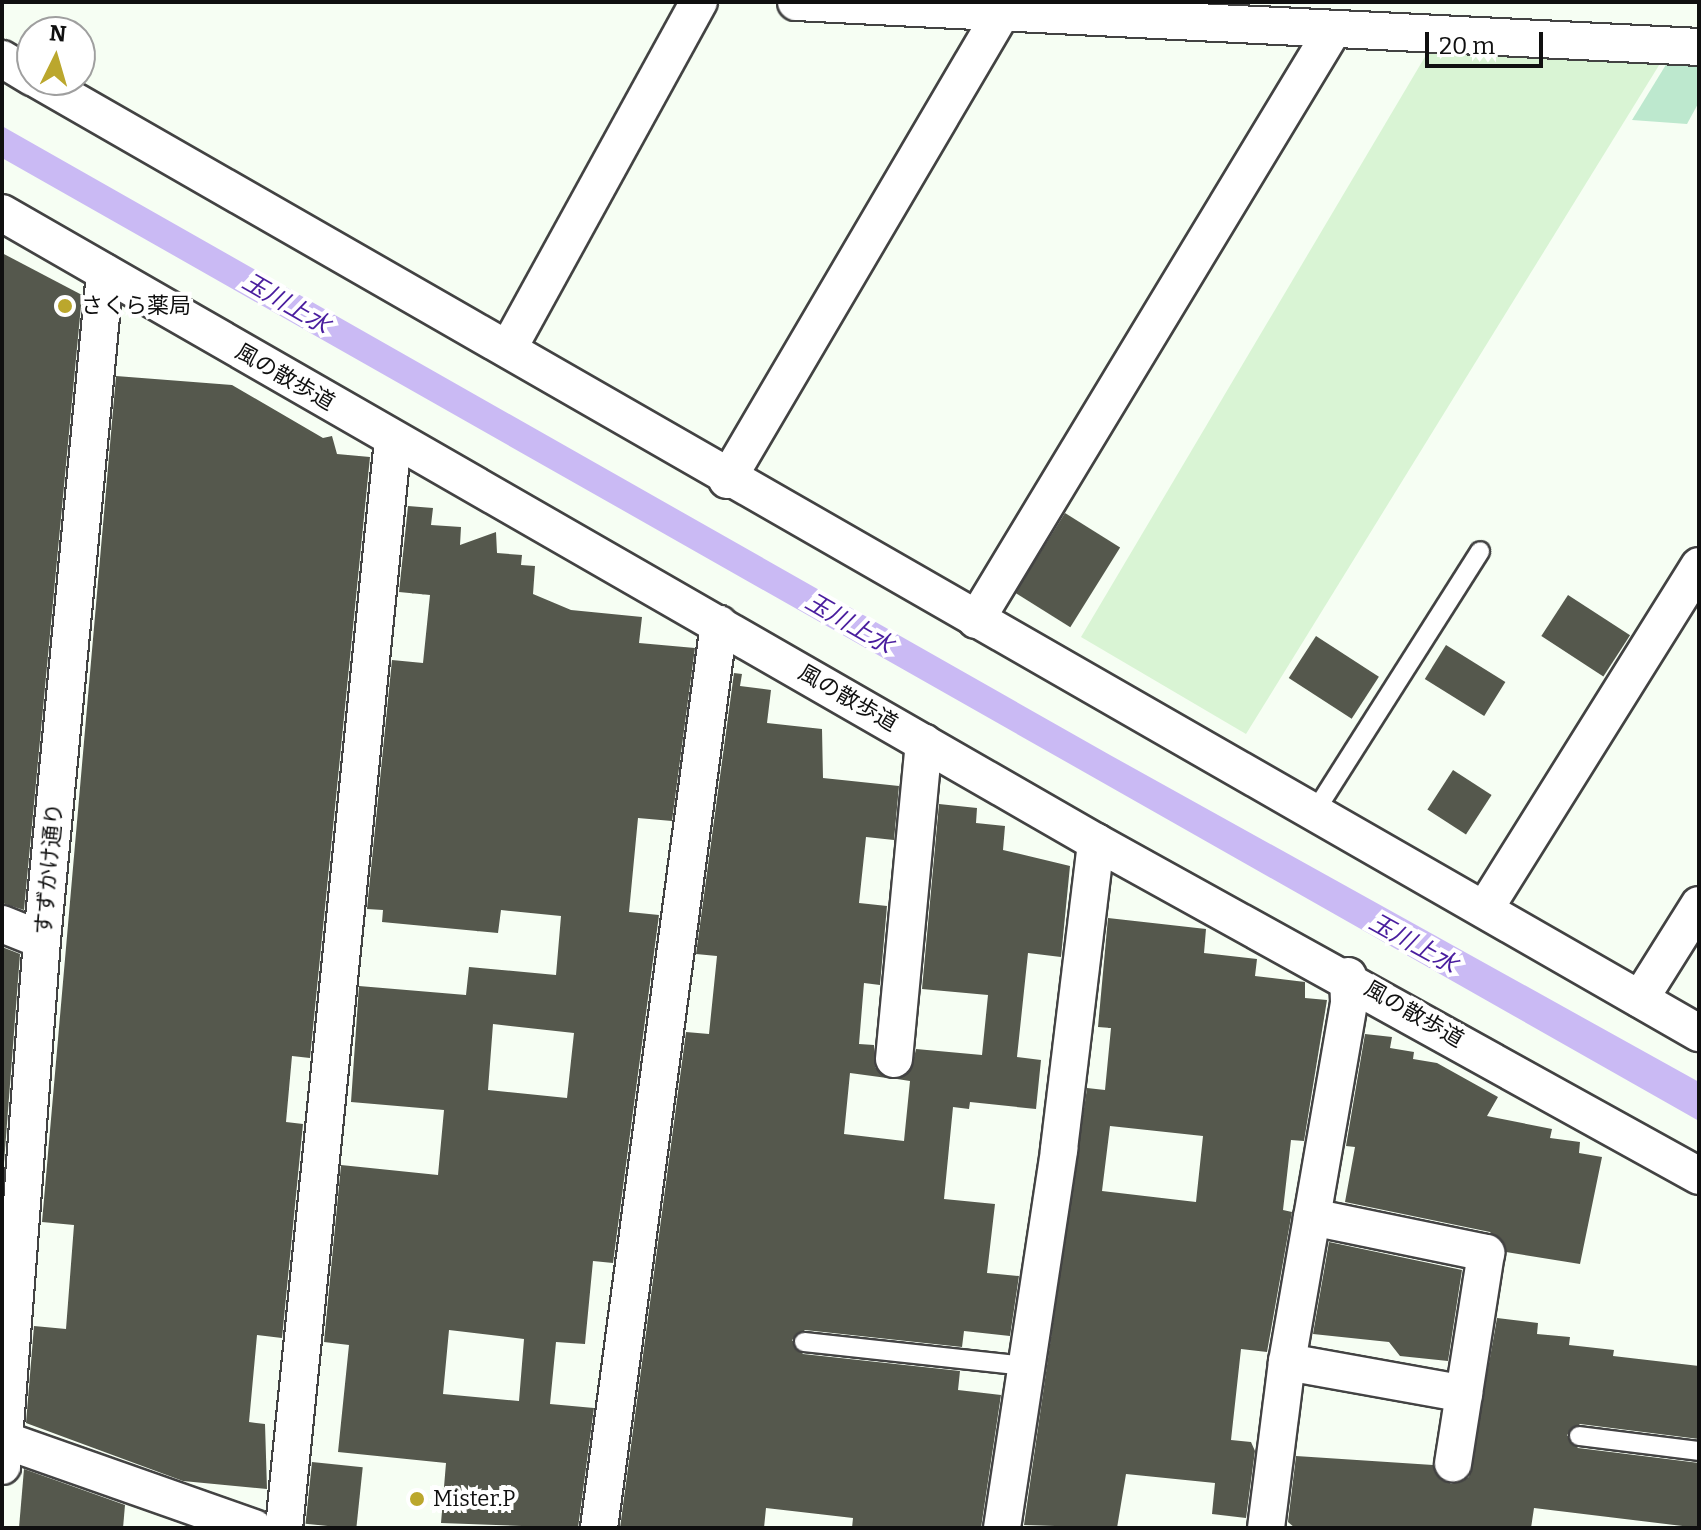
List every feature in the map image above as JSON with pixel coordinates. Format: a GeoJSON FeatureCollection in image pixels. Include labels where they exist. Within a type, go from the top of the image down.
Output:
{"type":"FeatureCollection","features":[{"type":"Feature","properties":{"kind":"street"},"geometry":{"type":"LineString","coordinates":[[508,349],[699,2]]}},
{"type":"Feature","properties":{"kind":"street"},"geometry":{"type":"LineString","coordinates":[[796,2],[1331,33],[1699,47]]}},
{"type":"Feature","properties":{"kind":"street"},"geometry":{"type":"LineString","coordinates":[[727,480],[1002,12]]}},
{"type":"Feature","properties":{"kind":"street"},"geometry":{"type":"LineString","coordinates":[[976,620],[1331,33]]}},
{"type":"Feature","properties":{"kind":"street"},"geometry":{"type":"LineString","coordinates":[[66,96],[508,349],[727,480],[1314,813],[1486,907],[1699,1033]]}},
{"type":"Feature","properties":{"kind":"street","name":"風の散歩道"},"geometry":{"type":"LineString","coordinates":[[2,213],[1096,842],[1348,976],[1699,1176]]}},
{"type":"Feature","properties":{"kind":"street","name":"すずかけ通り"},"geometry":{"type":"LineString","coordinates":[[3,1453],[42,940],[105,273]]}},
{"type":"Feature","properties":{"kind":"street"},"geometry":{"type":"LineString","coordinates":[[284,1528],[393,440]]}},
{"type":"Feature","properties":{"kind":"street"},"geometry":{"type":"LineString","coordinates":[[1486,907],[1699,566]]}},
{"type":"Feature","properties":{"kind":"street"},"geometry":{"type":"LineString","coordinates":[[599,1528],[719,624]]}},
{"type":"Feature","properties":{"kind":"street"},"geometry":{"type":"LineString","coordinates":[[894,1059],[924,742]]}},
{"type":"Feature","properties":{"kind":"street"},"geometry":{"type":"LineString","coordinates":[[1002,1528],[1096,842]]}},
{"type":"Feature","properties":{"kind":"street"},"geometry":{"type":"LineString","coordinates":[[1640,999],[1699,905]]}},
{"type":"Feature","properties":{"kind":"street"},"geometry":{"type":"LineString","coordinates":[[2,924],[42,940]]}},
{"type":"Feature","properties":{"kind":"street"},"geometry":{"type":"LineString","coordinates":[[1266,1528],[1287,1362],[1349,1002],[1348,976]]}},
{"type":"Feature","properties":{"kind":"street"},"geometry":{"type":"LineString","coordinates":[[1312,1217],[1486,1253],[1453,1463]]}},
{"type":"Feature","properties":{"kind":"street"},"geometry":{"type":"LineString","coordinates":[[1287,1362],[1464,1394]]}},
{"type":"Feature","properties":{"kind":"street"},"geometry":{"type":"LineString","coordinates":[[3,1453],[254,1528]]}},
{"type":"Feature","properties":{"kind":"lane"},"geometry":{"type":"LineString","coordinates":[[1314,813],[1480,551]]}},
{"type":"Feature","properties":{"kind":"lane"},"geometry":{"type":"LineString","coordinates":[[804,1342],[1026,1366]]}},
{"type":"Feature","properties":{"kind":"lane"},"geometry":{"type":"LineString","coordinates":[[1579,1436],[1699,1451]]}},
{"type":"Feature","properties":{"kind":"green space"},"geometry":{"type":"Polygon","coordinates":[[[1429,50],[1661,62],[1246,734],[1081,637],[1429,50]]]}},
{"type":"Feature","properties":{"kind":"green space"},"geometry":{"type":"Polygon","coordinates":[[[1667,63],[1699,65],[1699,102],[1687,124],[1632,120],[1667,63]]]}},
{"type":"Feature","properties":{"kind":"water","name":"玉川上水"},"geometry":{"type":"Polygon","coordinates":[[[2,126],[1110,755],[1699,1082],[1699,1121],[2,158],[2,126]]]}},
{"type":"Feature","properties":{"kind":"building"},"geometry":{"type":"Polygon","coordinates":[[[2,253],[82,295],[24,910],[2,903],[2,253]]]}},
{"type":"Feature","properties":{"kind":"building"},"geometry":{"type":"Polygon","coordinates":[[[116,376],[232,385],[323,438],[332,436],[337,454],[370,457],[310,1058],[292,1056],[286,1122],[303,1124],[282,1338],[257,1335],[249,1422],[265,1424],[267,1489],[183,1481],[26,1423],[34,1326],[66,1329],[74,1225],[42,1222],[116,376]]]}},
{"type":"Feature","properties":{"kind":"building"},"geometry":{"type":"Polygon","coordinates":[[[408,506],[433,508],[431,525],[461,527],[460,545],[496,532],[497,553],[522,555],[521,565],[535,566],[533,594],[571,610],[642,617],[639,643],[695,648],[672,821],[638,818],[629,912],[659,915],[613,1263],[593,1261],[585,1344],[556,1342],[550,1404],[594,1408],[578,1528],[441,1523],[446,1463],[338,1452],[349,1345],[324,1342],[341,1165],[438,1175],[444,1110],[351,1102],[359,986],[466,995],[469,967],[556,975],[561,916],[501,910],[498,933],[382,922],[383,910],[367,909],[392,660],[423,663],[430,595],[399,592],[408,506]],[[493,1024],[488,1090],[567,1098],[574,1033],[493,1024]],[[449,1330],[443,1394],[519,1401],[524,1339],[449,1330]]]}},
{"type":"Feature","properties":{"kind":"building"},"geometry":{"type":"Polygon","coordinates":[[[1065,513],[1120,547],[1070,627],[1015,593],[1065,513]]]}},
{"type":"Feature","properties":{"kind":"building"},"geometry":{"type":"Polygon","coordinates":[[[1568,595],[1630,635],[1603,676],[1541,636],[1568,595]]]}},
{"type":"Feature","properties":{"kind":"building"},"geometry":{"type":"Polygon","coordinates":[[[1316,636],[1379,677],[1352,719],[1289,678],[1316,636]]]}},
{"type":"Feature","properties":{"kind":"building"},"geometry":{"type":"Polygon","coordinates":[[[1446,645],[1505,682],[1484,716],[1425,679],[1446,645]]]}},
{"type":"Feature","properties":{"kind":"building"},"geometry":{"type":"Polygon","coordinates":[[[734,673],[742,674],[740,686],[771,690],[767,723],[822,729],[823,778],[899,786],[894,840],[866,837],[859,903],[887,906],[880,985],[864,983],[859,1044],[874,1045],[875,1067],[887,1078],[850,1073],[844,1134],[904,1141],[910,1081],[897,1079],[911,1070],[916,1049],[982,1055],[988,995],[922,989],[939,804],[977,808],[976,823],[1005,826],[1003,850],[1070,866],[1061,957],[1028,953],[1017,1057],[1041,1060],[1036,1109],[970,1102],[969,1109],[953,1107],[944,1199],[995,1204],[987,1273],[1019,1276],[1010,1336],[964,1331],[962,1347],[805,1330],[792,1340],[803,1354],[960,1371],[958,1390],[1001,1395],[981,1528],[852,1528],[853,1518],[766,1508],[764,1528],[620,1528],[686,1032],[709,1034],[717,956],[696,954],[734,673]]]}},
{"type":"Feature","properties":{"kind":"building"},"geometry":{"type":"Polygon","coordinates":[[[1453,770],[1492,795],[1466,834],[1427,809],[1453,770]]]}},
{"type":"Feature","properties":{"kind":"building"},"geometry":{"type":"Polygon","coordinates":[[[1108,918],[1206,929],[1204,953],[1257,959],[1255,976],[1305,982],[1305,998],[1327,1000],[1304,1141],[1291,1140],[1283,1210],[1292,1212],[1267,1352],[1241,1349],[1231,1440],[1251,1442],[1255,1451],[1246,1518],[1212,1514],[1215,1483],[1126,1474],[1117,1528],[1024,1525],[1087,1088],[1105,1090],[1111,1028],[1098,1027],[1108,918]],[[1110,1126],[1102,1191],[1196,1202],[1203,1136],[1110,1126]]]}},
{"type":"Feature","properties":{"kind":"building"},"geometry":{"type":"Polygon","coordinates":[[[2,947],[20,954],[2,1189],[2,947]]]}},
{"type":"Feature","properties":{"kind":"building"},"geometry":{"type":"Polygon","coordinates":[[[1365,1034],[1392,1037],[1390,1048],[1414,1052],[1413,1059],[1437,1063],[1498,1097],[1487,1116],[1552,1129],[1550,1138],[1580,1142],[1579,1153],[1602,1157],[1580,1264],[1506,1252],[1490,1232],[1345,1202],[1355,1147],[1346,1146],[1365,1034]]]}},
{"type":"Feature","properties":{"kind":"building"},"geometry":{"type":"Polygon","coordinates":[[[1329,1242],[1462,1270],[1448,1361],[1400,1356],[1389,1342],[1313,1334],[1329,1242]]]}},
{"type":"Feature","properties":{"kind":"building"},"geometry":{"type":"Polygon","coordinates":[[[1497,1318],[1538,1323],[1537,1334],[1570,1337],[1569,1345],[1614,1350],[1613,1356],[1699,1366],[1699,1439],[1580,1424],[1567,1435],[1578,1448],[1699,1463],[1699,1528],[1534,1508],[1531,1528],[1295,1528],[1288,1522],[1296,1456],[1433,1465],[1451,1484],[1469,1477],[1497,1318]]]}},
{"type":"Feature","properties":{"kind":"building"},"geometry":{"type":"Polygon","coordinates":[[[312,1462],[363,1467],[356,1528],[306,1524],[312,1462]]]}},
{"type":"Feature","properties":{"kind":"building"},"geometry":{"type":"Polygon","coordinates":[[[24,1469],[125,1505],[123,1528],[19,1528],[24,1469]]]}},
{"type":"Feature","properties":{"kind":"place","name":"さくら薬局"},"geometry":{"type":"Point","coordinates":[65,306]}},
{"type":"Feature","properties":{"kind":"place","name":"Mister.P"},"geometry":{"type":"Point","coordinates":[417,1499]}}]}
